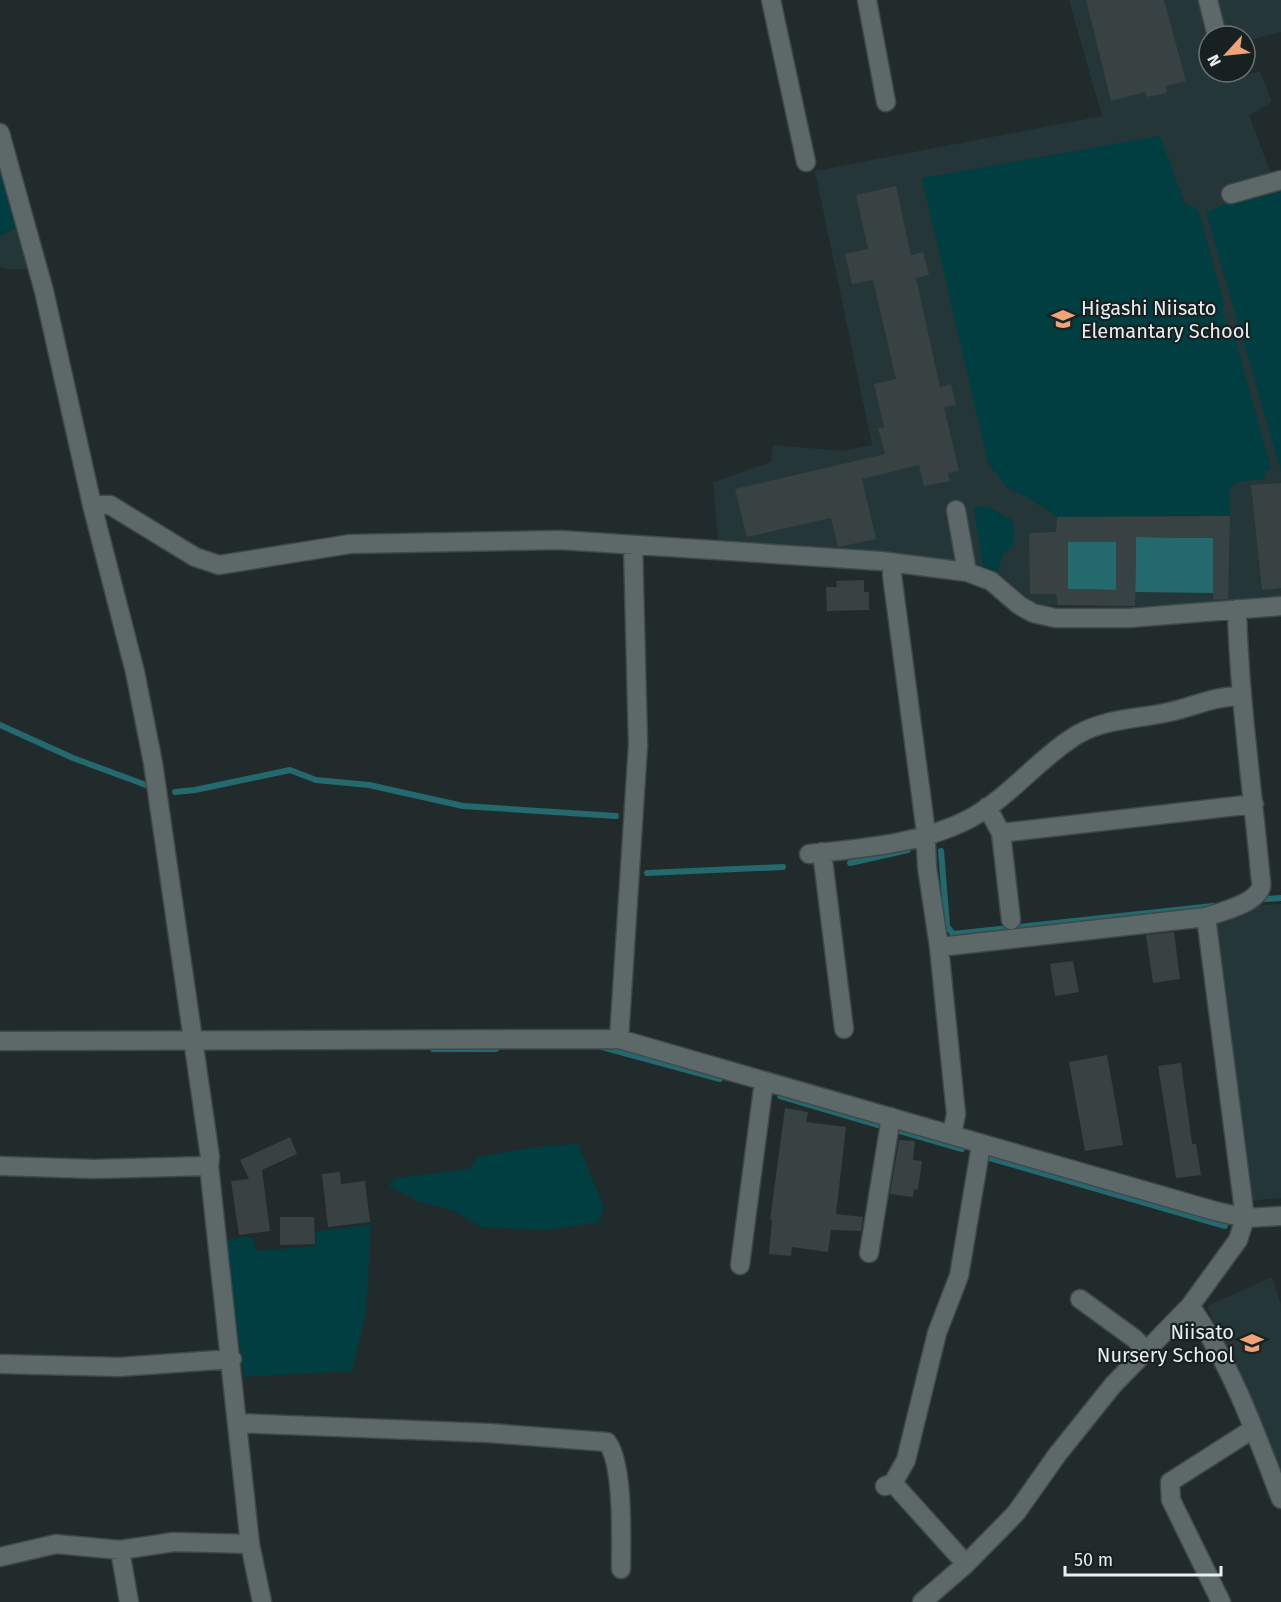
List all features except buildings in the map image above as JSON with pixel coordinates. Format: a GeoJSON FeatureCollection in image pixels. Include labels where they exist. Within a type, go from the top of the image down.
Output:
{"type":"FeatureCollection","features":[{"type":"Feature","properties":{"kind":"street"},"geometry":{"type":"LineString","coordinates":[[771,0],[806,162]]}},
{"type":"Feature","properties":{"kind":"street"},"geometry":{"type":"LineString","coordinates":[[867,0],[886,102]]}},
{"type":"Feature","properties":{"kind":"street"},"geometry":{"type":"LineString","coordinates":[[1208,0],[1214,24]]}},
{"type":"Feature","properties":{"kind":"street"},"geometry":{"type":"LineString","coordinates":[[0,133],[44,291],[92,505],[133,661],[151,754],[210,1157],[209,1166],[232,1359],[250,1544],[262,1602]]}},
{"type":"Feature","properties":{"kind":"street"},"geometry":{"type":"LineString","coordinates":[[1231,194],[1281,180]]}},
{"type":"Feature","properties":{"kind":"street"},"geometry":{"type":"LineString","coordinates":[[92,505],[110,506],[195,557],[219,565],[350,544],[409,541],[560,540],[711,548],[967,572],[990,581],[1032,613],[1055,618],[1129,618],[1281,606]]}},
{"type":"Feature","properties":{"kind":"street"},"geometry":{"type":"LineString","coordinates":[[956,510],[967,572]]}},
{"type":"Feature","properties":{"kind":"street"},"geometry":{"type":"LineString","coordinates":[[619,1039],[638,745],[633,545]]}},
{"type":"Feature","properties":{"kind":"street"},"geometry":{"type":"LineString","coordinates":[[893,564],[892,575],[925,835],[927,867],[939,947],[956,1114],[952,1134]]}},
{"type":"Feature","properties":{"kind":"street"},"geometry":{"type":"LineString","coordinates":[[939,947],[1206,917],[1241,905],[1261,886],[1254,804],[1240,696],[1237,609]]}},
{"type":"Feature","properties":{"kind":"street"},"geometry":{"type":"LineString","coordinates":[[844,1029],[815,853],[925,835],[968,819],[987,807],[1066,741],[1091,727],[1169,712],[1221,697],[1240,696]]}},
{"type":"Feature","properties":{"kind":"street"},"geometry":{"type":"LineString","coordinates":[[1001,833],[1254,804]]}},
{"type":"Feature","properties":{"kind":"street"},"geometry":{"type":"LineString","coordinates":[[987,807],[1001,833],[1011,920]]}},
{"type":"Feature","properties":{"kind":"street"},"geometry":{"type":"LineString","coordinates":[[922,1602],[966,1564],[1016,1513],[1057,1455],[1113,1385],[1190,1306],[1238,1240],[1245,1218],[1206,917]]}},
{"type":"Feature","properties":{"kind":"street"},"geometry":{"type":"LineString","coordinates":[[0,1041],[619,1039],[952,1134],[981,1145],[1112,1184],[1245,1218],[1281,1216]]}},
{"type":"Feature","properties":{"kind":"street"},"geometry":{"type":"LineString","coordinates":[[740,1265],[764,1081]]}},
{"type":"Feature","properties":{"kind":"street"},"geometry":{"type":"LineString","coordinates":[[869,1253],[891,1117]]}},
{"type":"Feature","properties":{"kind":"street"},"geometry":{"type":"LineString","coordinates":[[966,1564],[889,1485],[906,1460],[937,1333],[959,1276],[981,1145]]}},
{"type":"Feature","properties":{"kind":"street"},"geometry":{"type":"LineString","coordinates":[[0,1166],[94,1169],[209,1166]]}},
{"type":"Feature","properties":{"kind":"street"},"geometry":{"type":"LineString","coordinates":[[1080,1299],[1135,1339],[1146,1351]]}},
{"type":"Feature","properties":{"kind":"street"},"geometry":{"type":"LineString","coordinates":[[1190,1306],[1205,1326],[1253,1429],[1281,1499]]}},
{"type":"Feature","properties":{"kind":"street"},"geometry":{"type":"LineString","coordinates":[[0,1364],[119,1367],[232,1359]]}},
{"type":"Feature","properties":{"kind":"street"},"geometry":{"type":"LineString","coordinates":[[237,1423],[489,1433],[607,1442],[613,1450],[617,1471],[621,1569]]}},
{"type":"Feature","properties":{"kind":"street"},"geometry":{"type":"LineString","coordinates":[[1221,1602],[1171,1500],[1168,1487],[1170,1482],[1253,1429]]}},
{"type":"Feature","properties":{"kind":"street"},"geometry":{"type":"LineString","coordinates":[[0,1557],[56,1544],[120,1550],[174,1542],[250,1544]]}},
{"type":"Feature","properties":{"kind":"street"},"geometry":{"type":"LineString","coordinates":[[120,1550],[129,1602]]}},
{"type":"Feature","properties":{"kind":"shaded area","name":"Higashi Niisato Elemantary School"},"geometry":{"type":"Polygon","coordinates":[[[1069,0],[1281,0],[1281,32],[1257,38],[1257,24],[1197,24],[1197,84],[1257,84],[1257,72],[1260,71],[1272,102],[1249,115],[1271,174],[1269,193],[1281,189],[1281,599],[1124,607],[1042,605],[1032,601],[998,572],[983,566],[718,541],[713,482],[771,462],[773,445],[843,451],[872,445],[815,171],[1102,116],[1069,0]]]}},
{"type":"Feature","properties":{"kind":"shaded area"},"geometry":{"type":"Polygon","coordinates":[[[1160,136],[1185,204],[1197,209],[1200,216],[1224,304],[1222,309],[1228,328],[1233,331],[1271,468],[1264,473],[1265,479],[1237,482],[1229,488],[1230,516],[1057,517],[1028,498],[1007,488],[988,463],[922,178],[1160,136]]]}},
{"type":"Feature","properties":{"kind":"shaded area"},"geometry":{"type":"Polygon","coordinates":[[[0,165],[19,226],[0,236],[0,165]]]}},
{"type":"Feature","properties":{"kind":"shaded area"},"geometry":{"type":"Polygon","coordinates":[[[1281,189],[1281,472],[1206,212],[1231,202],[1281,189]]]}},
{"type":"Feature","properties":{"kind":"shaded area"},"geometry":{"type":"Polygon","coordinates":[[[19,226],[30,269],[0,267],[0,236],[19,226]]]}},
{"type":"Feature","properties":{"kind":"shaded area"},"geometry":{"type":"Polygon","coordinates":[[[986,506],[1011,519],[1015,532],[1013,546],[1003,554],[998,572],[983,566],[974,508],[986,506]]]}},
{"type":"Feature","properties":{"kind":"shaded area"},"geometry":{"type":"Polygon","coordinates":[[[1136,537],[1213,538],[1213,593],[1135,592],[1136,537]]]}},
{"type":"Feature","properties":{"kind":"shaded area"},"geometry":{"type":"Polygon","coordinates":[[[1068,542],[1116,542],[1116,590],[1068,589],[1068,542]]]}},
{"type":"Feature","properties":{"kind":"shaded area"},"geometry":{"type":"Polygon","coordinates":[[[1281,904],[1281,1198],[1249,1201],[1213,934],[1216,924],[1227,917],[1262,905],[1281,904]]]}},
{"type":"Feature","properties":{"kind":"shaded area"},"geometry":{"type":"Polygon","coordinates":[[[578,1144],[604,1208],[598,1223],[544,1230],[482,1227],[452,1210],[420,1202],[389,1186],[395,1178],[469,1169],[478,1157],[534,1147],[578,1144]]]}},
{"type":"Feature","properties":{"kind":"shaded area"},"geometry":{"type":"Polygon","coordinates":[[[371,1224],[366,1312],[352,1371],[244,1377],[226,1239],[253,1237],[256,1251],[316,1246],[316,1232],[371,1224]]]}},
{"type":"Feature","properties":{"kind":"shaded area","name":"Niisato Nursery School"},"geometry":{"type":"Polygon","coordinates":[[[1272,1277],[1281,1305],[1281,1474],[1207,1306],[1272,1277]]]}},
{"type":"Feature","properties":{"kind":"waterway"},"geometry":{"type":"LineString","coordinates":[[0,725],[73,758],[146,785]]}},
{"type":"Feature","properties":{"kind":"waterway"},"geometry":{"type":"LineString","coordinates":[[175,792],[290,770],[316,780],[369,785],[463,806],[616,816]]}},
{"type":"Feature","properties":{"kind":"waterway"},"geometry":{"type":"LineString","coordinates":[[850,863],[908,850]]}},
{"type":"Feature","properties":{"kind":"waterway"},"geometry":{"type":"LineString","coordinates":[[941,851],[947,926],[953,934],[1213,906]]}},
{"type":"Feature","properties":{"kind":"waterway"},"geometry":{"type":"LineString","coordinates":[[647,873],[783,867]]}},
{"type":"Feature","properties":{"kind":"waterway"},"geometry":{"type":"LineString","coordinates":[[1266,899],[1281,898]]}},
{"type":"Feature","properties":{"kind":"waterway"},"geometry":{"type":"LineString","coordinates":[[602,1047],[720,1079]]}},
{"type":"Feature","properties":{"kind":"waterway"},"geometry":{"type":"LineString","coordinates":[[433,1049],[496,1049]]}},
{"type":"Feature","properties":{"kind":"waterway"},"geometry":{"type":"LineString","coordinates":[[780,1096],[878,1125]]}},
{"type":"Feature","properties":{"kind":"waterway"},"geometry":{"type":"LineString","coordinates":[[900,1131],[962,1149]]}},
{"type":"Feature","properties":{"kind":"waterway"},"geometry":{"type":"LineString","coordinates":[[986,1157],[1225,1226]]}},
{"type":"Feature","properties":{"kind":"place","name":"Higashi Niisato Elemantary School"},"geometry":{"type":"Point","coordinates":[1063,319]}},
{"type":"Feature","properties":{"kind":"place","name":"Niisato Nursery School"},"geometry":{"type":"Point","coordinates":[1252,1343]}}]}
